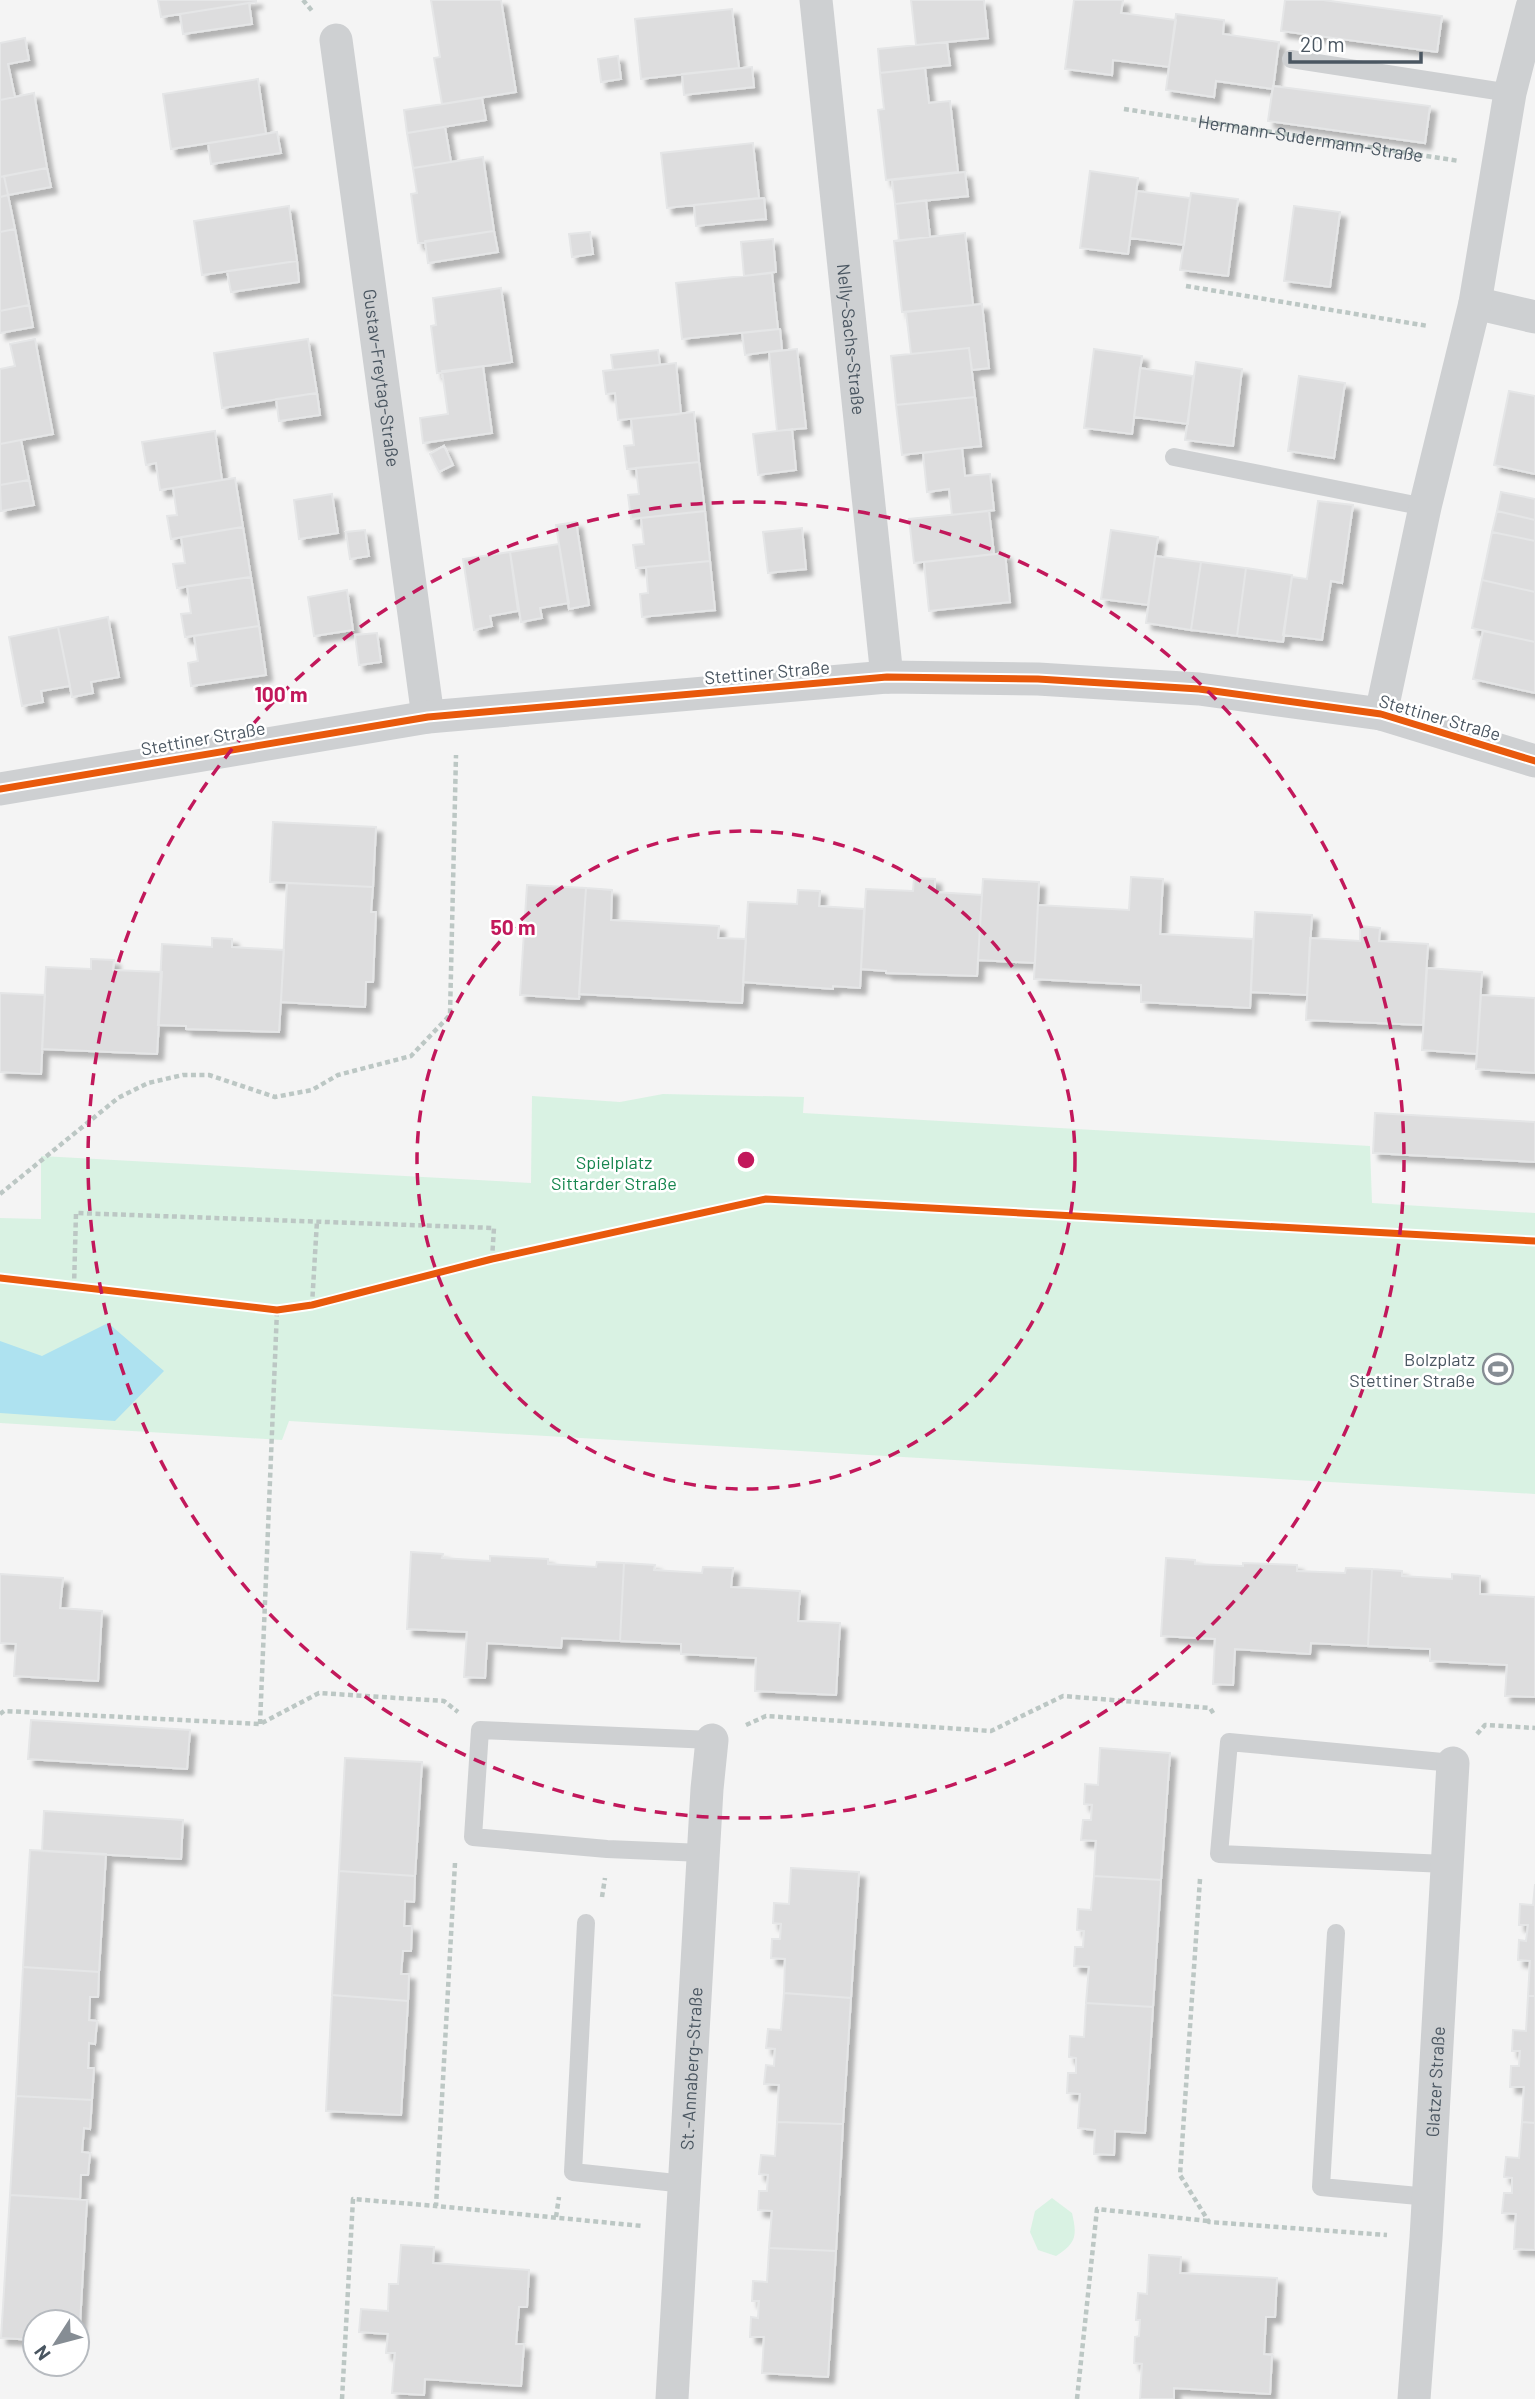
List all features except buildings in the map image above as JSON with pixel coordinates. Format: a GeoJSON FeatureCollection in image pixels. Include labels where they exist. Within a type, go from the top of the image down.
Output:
{"type":"FeatureCollection","features":[{"type":"Feature","properties":{"kind":"street","name":"Nelly-Sachs-Straße"},"geometry":{"type":"LineString","coordinates":[[816,0],[887,677]]}},
{"type":"Feature","properties":{"kind":"street"},"geometry":{"type":"LineString","coordinates":[[1381,714],[1425,507],[1471,318],[1510,93],[1532,7]]}},
{"type":"Feature","properties":{"kind":"street","name":"Gustav-Freytag-Straße"},"geometry":{"type":"LineString","coordinates":[[336,40],[442,715]]}},
{"type":"Feature","properties":{"kind":"street"},"geometry":{"type":"LineString","coordinates":[[1471,318],[1535,317]]}},
{"type":"Feature","properties":{"kind":"street","name":"Stettiner Straße"},"geometry":{"type":"LineString","coordinates":[[0,789],[442,715],[887,677],[1038,679],[1199,689],[1381,714],[1535,761]]}},
{"type":"Feature","properties":{"kind":"street","name":"St.-Annaberg-Straße"},"geometry":{"type":"LineString","coordinates":[[672,2399],[703,1853],[712,1740]]}},
{"type":"Feature","properties":{"kind":"street","name":"Glatzer Straße"},"geometry":{"type":"LineString","coordinates":[[1415,2399],[1453,1763]]}},
{"type":"Feature","properties":{"kind":"lane"},"geometry":{"type":"LineString","coordinates":[[1291,59],[1510,93]]}},
{"type":"Feature","properties":{"kind":"lane"},"geometry":{"type":"LineString","coordinates":[[1174,457],[1425,507]]}},
{"type":"Feature","properties":{"kind":"lane"},"geometry":{"type":"LineString","coordinates":[[703,1853],[607,1849],[473,1837],[480,1730],[712,1740]]}},
{"type":"Feature","properties":{"kind":"lane"},"geometry":{"type":"LineString","coordinates":[[1446,1864],[1219,1854],[1229,1742],[1453,1763]]}},
{"type":"Feature","properties":{"kind":"lane"},"geometry":{"type":"LineString","coordinates":[[586,1923],[573,2172],[685,2184]]}},
{"type":"Feature","properties":{"kind":"lane"},"geometry":{"type":"LineString","coordinates":[[1336,1933],[1321,2187],[1429,2197]]}},
{"type":"Feature","properties":{"kind":"path"},"geometry":{"type":"LineString","coordinates":[[1186,286],[1471,318]]}},
{"type":"Feature","properties":{"kind":"path"},"geometry":{"type":"LineString","coordinates":[[0,1194],[118,1098],[148,1083],[183,1075],[209,1075],[275,1097],[312,1090],[338,1075],[411,1056],[450,1015],[442,715]]}},
{"type":"Feature","properties":{"kind":"path"},"geometry":{"type":"LineString","coordinates":[[74,1287],[76,1213],[494,1228],[492,1259]]}},
{"type":"Feature","properties":{"kind":"path"},"geometry":{"type":"LineString","coordinates":[[312,1305],[317,1221]]}},
{"type":"Feature","properties":{"kind":"path"},"geometry":{"type":"LineString","coordinates":[[480,1262],[505,1256]]}},
{"type":"Feature","properties":{"kind":"path"},"geometry":{"type":"LineString","coordinates":[[61,1285],[87,1288]]}},
{"type":"Feature","properties":{"kind":"path"},"geometry":{"type":"LineString","coordinates":[[300,1307],[325,1302]]}},
{"type":"Feature","properties":{"kind":"path"},"geometry":{"type":"LineString","coordinates":[[263,1308],[289,1308]]}},
{"type":"Feature","properties":{"kind":"path"},"geometry":{"type":"LineString","coordinates":[[260,1724],[277,1310]]}},
{"type":"Feature","properties":{"kind":"path"},"geometry":{"type":"LineString","coordinates":[[0,1714],[4,1711],[260,1724],[319,1693],[444,1701],[480,1730]]}},
{"type":"Feature","properties":{"kind":"path"},"geometry":{"type":"LineString","coordinates":[[712,1740],[766,1716],[991,1731],[1063,1696],[1210,1708],[1229,1742]]}},
{"type":"Feature","properties":{"kind":"path"},"geometry":{"type":"LineString","coordinates":[[1453,1763],[1485,1725],[1535,1728]]}},
{"type":"Feature","properties":{"kind":"path"},"geometry":{"type":"LineString","coordinates":[[436,2206],[456,1842],[473,1837]]}},
{"type":"Feature","properties":{"kind":"path"},"geometry":{"type":"LineString","coordinates":[[1209,2222],[1180,2175],[1200,1875],[1219,1854]]}},
{"type":"Feature","properties":{"kind":"path"},"geometry":{"type":"LineString","coordinates":[[603,1893],[604,1884]]}},
{"type":"Feature","properties":{"kind":"path"},"geometry":{"type":"LineString","coordinates":[[342,2399],[353,2199],[682,2229]]}},
{"type":"Feature","properties":{"kind":"path"},"geometry":{"type":"LineString","coordinates":[[1077,2399],[1097,2209],[1209,2222],[1426,2238]]}},
{"type":"Feature","properties":{"kind":"green space","name":"Spielplatz Sittarder Straße"},"geometry":{"type":"Polygon","coordinates":[[[663,1094],[804,1097],[803,1113],[1370,1146],[1372,1203],[1535,1213],[1535,1494],[289,1421],[282,1440],[0,1423],[0,1218],[41,1219],[41,1156],[531,1183],[532,1096],[620,1102],[663,1094]]]}},
{"type":"Feature","properties":{"kind":"green space"},"geometry":{"type":"Polygon","coordinates":[[[1052,2198],[1072,2213],[1075,2227],[1072,2242],[1056,2256],[1038,2250],[1030,2232],[1035,2211],[1052,2198]]]}},
{"type":"Feature","properties":{"kind":"water"},"geometry":{"type":"Polygon","coordinates":[[[108,1323],[164,1371],[115,1421],[0,1413],[0,1341],[42,1356],[108,1323]]]}},
{"type":"Feature","properties":{"kind":"cycle path"},"geometry":{"type":"LineString","coordinates":[[0,789],[428,717],[887,677],[1038,679],[1199,689],[1381,714],[1535,761]]}},
{"type":"Feature","properties":{"kind":"cycle path"},"geometry":{"type":"LineString","coordinates":[[0,1278],[277,1310],[312,1305],[492,1259],[766,1199],[1535,1241]]}},
{"type":"Feature","properties":{"kind":"place","name":"Bolzplatz Stettiner Straße"},"geometry":{"type":"Point","coordinates":[1498,1369]}}]}
